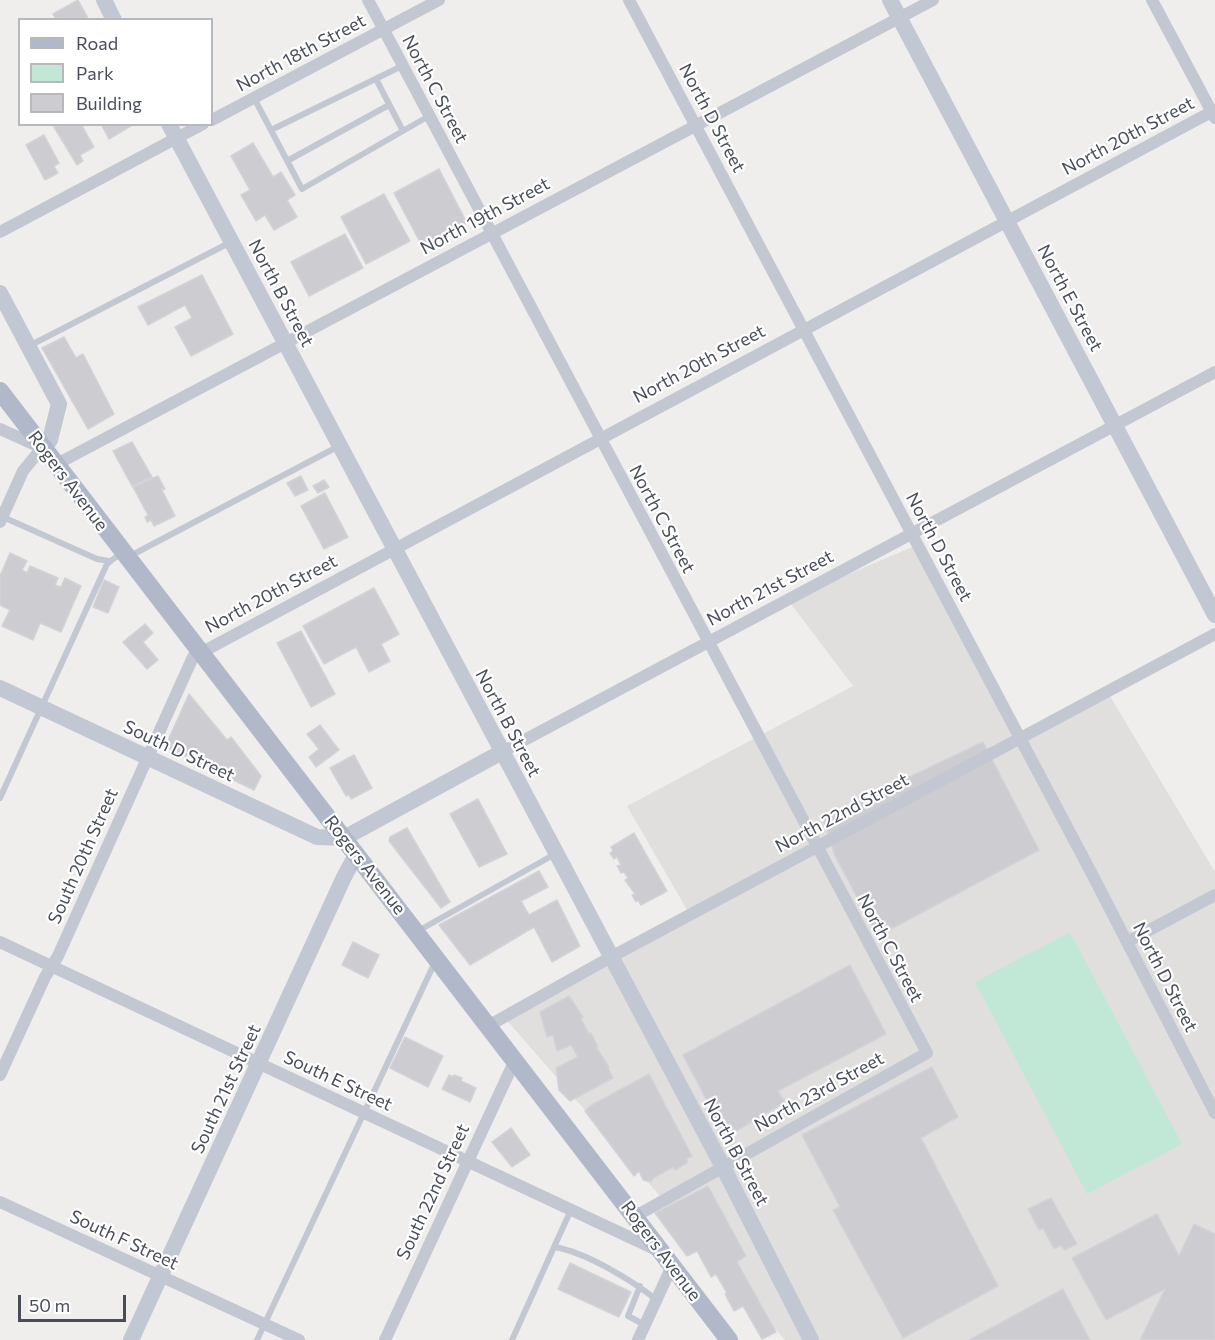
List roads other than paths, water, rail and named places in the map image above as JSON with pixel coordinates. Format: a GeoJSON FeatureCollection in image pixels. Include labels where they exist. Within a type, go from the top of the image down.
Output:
{"type":"FeatureCollection","features":[{"type":"Feature","properties":{"kind":"main road","name":"Rogers Avenue"},"geometry":{"type":"LineString","coordinates":[[0,391],[120,557],[201,652],[729,1340]]}},
{"type":"Feature","properties":{"kind":"street"},"geometry":{"type":"LineString","coordinates":[[104,0],[113,18]]}},
{"type":"Feature","properties":{"kind":"street","name":"North C Street"},"geometry":{"type":"LineString","coordinates":[[368,0],[816,848],[927,1053]]}},
{"type":"Feature","properties":{"kind":"street","name":"North 18th Street"},"geometry":{"type":"LineString","coordinates":[[213,119],[439,0]]}},
{"type":"Feature","properties":{"kind":"street","name":"North D Street"},"geometry":{"type":"LineString","coordinates":[[629,0],[1215,1113]]}},
{"type":"Feature","properties":{"kind":"street","name":"North E Street"},"geometry":{"type":"LineString","coordinates":[[890,0],[1215,615]]}},
{"type":"Feature","properties":{"kind":"street","name":"North 19th Street"},"geometry":{"type":"LineString","coordinates":[[55,465],[933,0]]}},
{"type":"Feature","properties":{"kind":"street"},"geometry":{"type":"LineString","coordinates":[[1152,0],[1214,113]]}},
{"type":"Feature","properties":{"kind":"street","name":"North 20th Street"},"geometry":{"type":"LineString","coordinates":[[201,652],[1007,220],[1214,113]]}},
{"type":"Feature","properties":{"kind":"street"},"geometry":{"type":"LineString","coordinates":[[0,232],[173,131],[194,126]]}},
{"type":"Feature","properties":{"kind":"street","name":"North B Street"},"geometry":{"type":"LineString","coordinates":[[173,131],[723,1167],[811,1340]]}},
{"type":"Feature","properties":{"kind":"street"},"geometry":{"type":"LineString","coordinates":[[0,293],[59,404],[50,440],[23,471],[1,519]]}},
{"type":"Feature","properties":{"kind":"street","name":"North 21st Street"},"geometry":{"type":"LineString","coordinates":[[344,838],[1215,372]]}},
{"type":"Feature","properties":{"kind":"street"},"geometry":{"type":"LineString","coordinates":[[0,429],[42,448]]}},
{"type":"Feature","properties":{"kind":"street","name":"North 22nd Street"},"geometry":{"type":"LineString","coordinates":[[488,1026],[611,957],[1215,634]]}},
{"type":"Feature","properties":{"kind":"street","name":"South 20th Street"},"geometry":{"type":"LineString","coordinates":[[0,1075],[90,886],[146,757],[193,657],[201,652]]}},
{"type":"Feature","properties":{"kind":"street","name":"South D Street"},"geometry":{"type":"LineString","coordinates":[[0,688],[317,837],[344,838]]}},
{"type":"Feature","properties":{"kind":"street","name":"South 21st Street"},"geometry":{"type":"LineString","coordinates":[[131,1340],[356,855]]}},
{"type":"Feature","properties":{"kind":"street"},"geometry":{"type":"LineString","coordinates":[[1127,942],[1215,895]]}},
{"type":"Feature","properties":{"kind":"street","name":"South E Street"},"geometry":{"type":"LineString","coordinates":[[0,942],[571,1210],[667,1259]]}},
{"type":"Feature","properties":{"kind":"street","name":"North 23rd Street"},"geometry":{"type":"LineString","coordinates":[[634,1217],[927,1053]]}},
{"type":"Feature","properties":{"kind":"street","name":"South 22nd Street"},"geometry":{"type":"LineString","coordinates":[[385,1340],[515,1060]]}},
{"type":"Feature","properties":{"kind":"street","name":"South F Street"},"geometry":{"type":"LineString","coordinates":[[0,1202],[299,1340]]}},
{"type":"Feature","properties":{"kind":"street"},"geometry":{"type":"LineString","coordinates":[[638,1340],[657,1300],[667,1259]]}},
{"type":"Feature","properties":{"kind":"lane"},"geometry":{"type":"LineString","coordinates":[[271,130],[402,66]]}},
{"type":"Feature","properties":{"kind":"lane"},"geometry":{"type":"LineString","coordinates":[[376,79],[403,131]]}},
{"type":"Feature","properties":{"kind":"lane"},"geometry":{"type":"LineString","coordinates":[[254,98],[302,189],[429,116]]}},
{"type":"Feature","properties":{"kind":"lane"},"geometry":{"type":"LineString","coordinates":[[287,161],[390,105]]}},
{"type":"Feature","properties":{"kind":"lane"},"geometry":{"type":"LineString","coordinates":[[28,346],[231,242]]}},
{"type":"Feature","properties":{"kind":"lane"},"geometry":{"type":"LineString","coordinates":[[1,519],[97,560],[120,557],[339,446]]}},
{"type":"Feature","properties":{"kind":"lane"},"geometry":{"type":"LineString","coordinates":[[0,798],[42,708],[120,557]]}},
{"type":"Feature","properties":{"kind":"lane"},"geometry":{"type":"LineString","coordinates":[[416,932],[556,853]]}},
{"type":"Feature","properties":{"kind":"lane"},"geometry":{"type":"LineString","coordinates":[[257,1340],[437,959]]}},
{"type":"Feature","properties":{"kind":"lane"},"geometry":{"type":"LineString","coordinates":[[512,1340],[571,1210]]}},
{"type":"Feature","properties":{"kind":"lane"},"geometry":{"type":"LineString","coordinates":[[554,1247],[570,1250],[640,1286],[657,1300]]}},
{"type":"Feature","properties":{"kind":"lane"},"geometry":{"type":"LineString","coordinates":[[640,1286],[628,1316],[645,1325]]}}]}
